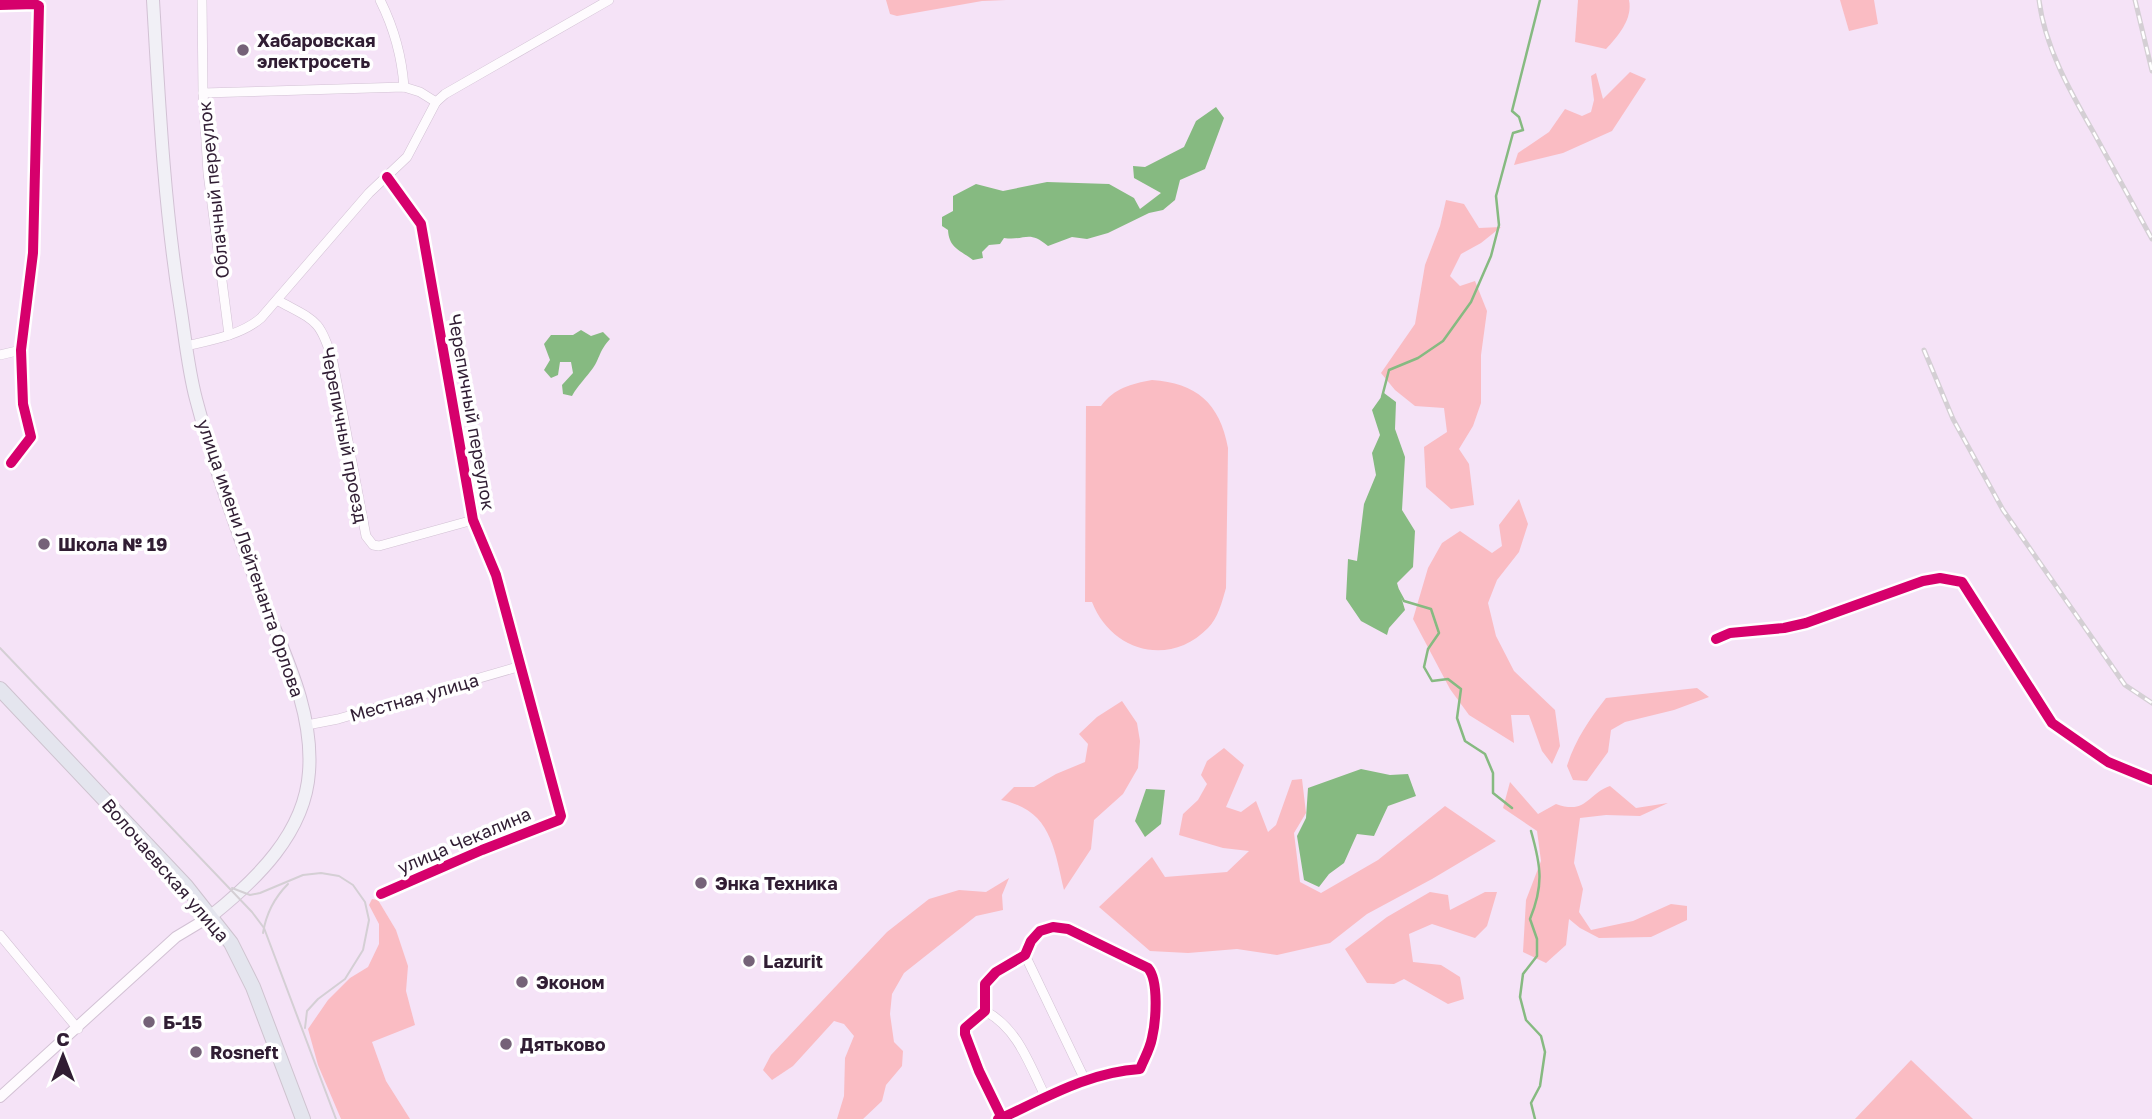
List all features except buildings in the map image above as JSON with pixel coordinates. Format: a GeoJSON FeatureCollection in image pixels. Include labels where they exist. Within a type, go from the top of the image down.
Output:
{"type":"FeatureCollection","features":[{"type":"Feature","properties":{"kind":"main road","name":"улица имени Лейтенанта Орлова"},"geometry":{"type":"LineString","coordinates":[[153,0],[169,234],[196,397],[240,539],[297,687],[307,724],[308,780],[302,805],[292,827],[284,842],[260,870],[211,916]]}},
{"type":"Feature","properties":{"kind":"main road","name":"Волочаевская улица"},"geometry":{"type":"LineString","coordinates":[[0,690],[111,806],[211,916],[231,943],[253,987],[303,1119]]}},
{"type":"Feature","properties":{"kind":"street","name":"Облачный переулок"},"geometry":{"type":"LineString","coordinates":[[202,0],[204,93],[212,212],[229,335]]}},
{"type":"Feature","properties":{"kind":"street"},"geometry":{"type":"LineString","coordinates":[[380,0],[387,13],[399,55],[404,87]]}},
{"type":"Feature","properties":{"kind":"street"},"geometry":{"type":"LineString","coordinates":[[186,346],[251,327],[369,193],[407,157],[436,102],[445,94],[609,0]]}},
{"type":"Feature","properties":{"kind":"street"},"geometry":{"type":"LineString","coordinates":[[0,5],[39,6],[33,253],[21,350],[23,404],[31,437],[11,463]]}},
{"type":"Feature","properties":{"kind":"street"},"geometry":{"type":"LineString","coordinates":[[204,93],[404,87],[420,92],[436,102]]}},
{"type":"Feature","properties":{"kind":"street","name":"Черепичный переулок"},"geometry":{"type":"LineString","coordinates":[[387,177],[421,224],[473,520],[496,575],[561,809],[559,820]]}},
{"type":"Feature","properties":{"kind":"street","name":"Черепичный проезд"},"geometry":{"type":"LineString","coordinates":[[277,300],[313,320],[322,329],[327,341],[366,537],[373,545],[379,546],[473,520]]}},
{"type":"Feature","properties":{"kind":"street"},"geometry":{"type":"LineString","coordinates":[[0,355],[21,350]]}},
{"type":"Feature","properties":{"kind":"street"},"geometry":{"type":"LineString","coordinates":[[1716,639],[1730,633],[1806,623],[1923,581],[1951,578],[1962,582],[2052,723],[2108,762],[2152,780]]}},
{"type":"Feature","properties":{"kind":"street","name":"Местная улица"},"geometry":{"type":"LineString","coordinates":[[307,724],[350,716],[521,666]]}},
{"type":"Feature","properties":{"kind":"street","name":"улица Чекалина"},"geometry":{"type":"LineString","coordinates":[[382,894],[559,820]]}},
{"type":"Feature","properties":{"kind":"street"},"geometry":{"type":"LineString","coordinates":[[0,1097],[182,932],[211,916]]}},
{"type":"Feature","properties":{"kind":"street"},"geometry":{"type":"LineString","coordinates":[[1053,927],[1068,929],[1148,968],[1153,974],[1155,1014],[1152,1040],[1140,1069],[1115,1071],[1085,1080],[1000,1118],[965,1034],[965,1028],[985,1010],[985,984],[996,972],[1025,955],[1031,941],[1040,931],[1053,927]]}},
{"type":"Feature","properties":{"kind":"street"},"geometry":{"type":"LineString","coordinates":[[0,935],[78,1029]]}},
{"type":"Feature","properties":{"kind":"street"},"geometry":{"type":"LineString","coordinates":[[1025,955],[1085,1080]]}},
{"type":"Feature","properties":{"kind":"street"},"geometry":{"type":"LineString","coordinates":[[985,1010],[996,1016],[1021,1046],[1046,1098]]}},
{"type":"Feature","properties":{"kind":"shaded area"},"geometry":{"type":"Polygon","coordinates":[[[886,0],[1006,0],[982,1],[897,16],[890,14],[886,0]]]}},
{"type":"Feature","properties":{"kind":"shaded area"},"geometry":{"type":"Polygon","coordinates":[[[1578,0],[1629,0],[1627,20],[1606,49],[1575,42],[1578,0]]]}},
{"type":"Feature","properties":{"kind":"shaded area"},"geometry":{"type":"Polygon","coordinates":[[[1840,0],[1874,0],[1878,24],[1849,31],[1840,0]]]}},
{"type":"Feature","properties":{"kind":"shaded area"},"geometry":{"type":"Polygon","coordinates":[[[1630,72],[1646,79],[1612,131],[1563,153],[1514,165],[1518,153],[1549,132],[1565,109],[1582,116],[1591,112],[1594,100],[1591,76],[1596,73],[1603,99],[1630,72]]]}},
{"type":"Feature","properties":{"kind":"shaded area"},"geometry":{"type":"Polygon","coordinates":[[[1216,107],[1224,118],[1205,169],[1180,180],[1175,200],[1163,210],[1149,213],[1108,233],[1087,239],[1072,237],[1048,246],[1031,237],[1004,238],[1000,244],[989,245],[982,252],[983,258],[973,260],[953,245],[948,230],[942,226],[942,217],[953,211],[953,196],[976,184],[1003,191],[1047,182],[1109,184],[1134,198],[1140,209],[1161,193],[1134,178],[1133,166],[1145,167],[1184,147],[1196,121],[1216,107]]]}},
{"type":"Feature","properties":{"kind":"shaded area"},"geometry":{"type":"Polygon","coordinates":[[[1446,200],[1464,204],[1479,228],[1501,227],[1461,254],[1450,276],[1460,286],[1475,281],[1487,311],[1481,355],[1481,403],[1473,426],[1459,449],[1469,464],[1474,505],[1451,509],[1426,487],[1424,447],[1447,432],[1444,408],[1415,406],[1395,390],[1381,373],[1415,324],[1425,265],[1440,226],[1446,200]]]}},
{"type":"Feature","properties":{"kind":"shaded area"},"geometry":{"type":"Polygon","coordinates":[[[581,330],[591,336],[603,332],[610,339],[572,396],[563,394],[562,385],[573,373],[571,362],[560,362],[558,375],[551,378],[544,370],[550,360],[544,344],[551,335],[573,335],[581,330]]]}},
{"type":"Feature","properties":{"kind":"shaded area"},"geometry":{"type":"Polygon","coordinates":[[[1152,380],[1181,386],[1204,398],[1219,419],[1228,448],[1226,588],[1221,604],[1208,628],[1193,640],[1176,648],[1159,650],[1142,648],[1127,642],[1101,619],[1092,602],[1085,602],[1086,406],[1101,406],[1124,388],[1152,380]]]}},
{"type":"Feature","properties":{"kind":"shaded area"},"geometry":{"type":"Polygon","coordinates":[[[1384,393],[1396,402],[1395,429],[1405,457],[1402,510],[1415,531],[1413,567],[1397,583],[1405,610],[1389,628],[1387,635],[1361,621],[1346,599],[1348,559],[1357,561],[1364,504],[1376,475],[1372,453],[1380,435],[1372,410],[1384,393]]]}},
{"type":"Feature","properties":{"kind":"shaded area"},"geometry":{"type":"Polygon","coordinates":[[[1519,499],[1528,524],[1519,552],[1497,580],[1488,603],[1496,636],[1514,671],[1555,710],[1560,746],[1552,764],[1542,751],[1529,715],[1511,715],[1514,743],[1469,715],[1450,689],[1413,619],[1428,568],[1442,543],[1460,531],[1492,553],[1502,546],[1499,525],[1519,499]]]}},
{"type":"Feature","properties":{"kind":"shaded area"},"geometry":{"type":"Polygon","coordinates":[[[1697,688],[1709,697],[1674,710],[1625,722],[1611,730],[1608,752],[1587,781],[1573,780],[1567,766],[1570,757],[1583,730],[1606,698],[1697,688]]]}},
{"type":"Feature","properties":{"kind":"shaded area"},"geometry":{"type":"Polygon","coordinates":[[[1122,701],[1137,723],[1140,741],[1138,768],[1123,794],[1094,820],[1091,849],[1064,890],[1048,833],[1031,812],[1001,800],[1014,787],[1034,787],[1085,762],[1088,744],[1079,734],[1097,717],[1122,701]]]}},
{"type":"Feature","properties":{"kind":"shaded area"},"geometry":{"type":"Polygon","coordinates":[[[1224,748],[1244,765],[1226,807],[1241,812],[1256,801],[1268,832],[1276,825],[1292,780],[1302,779],[1306,813],[1294,833],[1300,882],[1321,893],[1378,860],[1445,806],[1496,841],[1367,914],[1330,943],[1277,955],[1237,949],[1188,953],[1150,951],[1099,907],[1152,857],[1165,877],[1227,872],[1249,851],[1223,848],[1179,835],[1183,814],[1198,800],[1207,784],[1201,775],[1207,761],[1224,748]]]}},
{"type":"Feature","properties":{"kind":"shaded area"},"geometry":{"type":"Polygon","coordinates":[[[1361,769],[1390,775],[1408,774],[1416,796],[1388,806],[1374,836],[1357,834],[1344,863],[1329,874],[1319,887],[1304,880],[1297,836],[1306,818],[1308,788],[1361,769]]]}},
{"type":"Feature","properties":{"kind":"shaded area"},"geometry":{"type":"Polygon","coordinates":[[[1510,782],[1538,814],[1556,804],[1566,807],[1581,805],[1610,786],[1636,808],[1668,803],[1640,816],[1606,815],[1580,818],[1574,863],[1583,889],[1579,912],[1591,930],[1633,921],[1671,904],[1687,906],[1687,920],[1651,937],[1599,938],[1569,919],[1566,945],[1546,963],[1523,952],[1526,900],[1541,861],[1537,831],[1503,808],[1510,782]]]}},
{"type":"Feature","properties":{"kind":"shaded area"},"geometry":{"type":"Polygon","coordinates":[[[1146,789],[1165,790],[1161,824],[1145,837],[1135,821],[1146,789]]]}},
{"type":"Feature","properties":{"kind":"shaded area"},"geometry":{"type":"Polygon","coordinates":[[[1009,878],[1002,895],[1003,910],[976,916],[904,973],[892,994],[890,1014],[894,1042],[903,1051],[902,1066],[886,1085],[882,1101],[863,1119],[837,1119],[844,1096],[845,1058],[854,1036],[844,1024],[834,1021],[793,1066],[772,1080],[763,1070],[771,1055],[887,932],[929,899],[959,890],[986,892],[1009,878]]]}},
{"type":"Feature","properties":{"kind":"shaded area"},"geometry":{"type":"Polygon","coordinates":[[[1430,892],[1448,895],[1450,910],[1485,892],[1497,892],[1487,926],[1475,938],[1432,924],[1409,934],[1413,962],[1441,965],[1460,977],[1464,999],[1448,1004],[1404,979],[1394,984],[1367,983],[1345,949],[1387,917],[1430,892]]]}},
{"type":"Feature","properties":{"kind":"shaded area"},"geometry":{"type":"Polygon","coordinates":[[[372,899],[378,900],[396,930],[408,966],[406,991],[415,1025],[372,1042],[386,1081],[410,1119],[341,1119],[318,1065],[308,1029],[328,1000],[350,978],[368,967],[379,944],[379,924],[369,905],[372,899]]]}},
{"type":"Feature","properties":{"kind":"shaded area"},"geometry":{"type":"Polygon","coordinates":[[[1911,1060],[1973,1119],[1855,1119],[1911,1060]]]}},
{"type":"Feature","properties":{"kind":"waterway"},"geometry":{"type":"LineString","coordinates":[[1382,397],[1389,370],[1418,358],[1443,341],[1471,302],[1491,256],[1499,225],[1496,196],[1513,133],[1523,130],[1519,117],[1512,111],[1540,0]]}},
{"type":"Feature","properties":{"kind":"waterway"},"geometry":{"type":"LineString","coordinates":[[1398,590],[1404,601],[1431,609],[1439,633],[1428,649],[1424,667],[1432,681],[1448,679],[1461,689],[1457,718],[1465,741],[1485,754],[1493,773],[1493,793],[1512,808]]}},
{"type":"Feature","properties":{"kind":"waterway"},"geometry":{"type":"LineString","coordinates":[[1531,831],[1540,875],[1530,919],[1537,939],[1537,956],[1523,974],[1520,997],[1526,1020],[1541,1036],[1545,1052],[1540,1086],[1531,1103],[1535,1119]]}},
{"type":"Feature","properties":{"kind":"tram line"},"geometry":{"type":"LineString","coordinates":[[0,648],[252,912],[264,928],[336,1119]]}},
{"type":"Feature","properties":{"kind":"tram line"},"geometry":{"type":"LineString","coordinates":[[232,888],[250,895],[303,875],[321,873],[339,876],[353,885],[365,902],[369,920],[363,950],[345,979],[307,1011],[305,1028]]}},
{"type":"Feature","properties":{"kind":"tram line"},"geometry":{"type":"LineString","coordinates":[[263,933],[272,906],[288,884]]}},
{"type":"Feature","properties":{"kind":"railway"},"geometry":{"type":"LineString","coordinates":[[2039,0],[2047,35],[2060,70],[2152,239]]}},
{"type":"Feature","properties":{"kind":"railway"},"geometry":{"type":"LineString","coordinates":[[2135,0],[2152,71]]}},
{"type":"Feature","properties":{"kind":"railway"},"geometry":{"type":"LineString","coordinates":[[1924,350],[1953,419],[2003,510],[2125,685],[2152,703]]}},
{"type":"Feature","properties":{"kind":"cycle path"},"geometry":{"type":"LineString","coordinates":[[0,5],[39,6],[33,253],[21,350],[23,404],[31,437],[11,463]]}},
{"type":"Feature","properties":{"kind":"cycle path"},"geometry":{"type":"LineString","coordinates":[[381,894],[559,820],[561,816],[496,575],[473,520],[421,224],[387,177]]}},
{"type":"Feature","properties":{"kind":"cycle path"},"geometry":{"type":"LineString","coordinates":[[1716,639],[1730,633],[1806,623],[1923,581],[1940,578],[1962,582],[2052,723],[2108,762],[2152,780]]}},
{"type":"Feature","properties":{"kind":"cycle path"},"geometry":{"type":"LineString","coordinates":[[998,1119],[1002,1118],[1052,1094],[1086,1080],[1140,1069],[1150,1046],[1155,1022],[1154,982],[1148,968],[1068,929],[1053,927],[1040,931],[1031,941],[1025,955],[996,972],[985,984],[985,1011],[965,1028],[965,1034],[979,1071],[1002,1118]]}},
{"type":"Feature","properties":{"kind":"place","name":"Хабаровская электросеть"},"geometry":{"type":"Point","coordinates":[243,50]}},
{"type":"Feature","properties":{"kind":"place","name":"Школа № 19"},"geometry":{"type":"Point","coordinates":[44,544]}},
{"type":"Feature","properties":{"kind":"place","name":"Энка Техника"},"geometry":{"type":"Point","coordinates":[701,883]}},
{"type":"Feature","properties":{"kind":"place","name":"Lazurit"},"geometry":{"type":"Point","coordinates":[749,961]}},
{"type":"Feature","properties":{"kind":"place","name":"Эконом"},"geometry":{"type":"Point","coordinates":[522,982]}},
{"type":"Feature","properties":{"kind":"place","name":"Б-15"},"geometry":{"type":"Point","coordinates":[149,1022]}},
{"type":"Feature","properties":{"kind":"place","name":"Дятьково"},"geometry":{"type":"Point","coordinates":[506,1044]}},
{"type":"Feature","properties":{"kind":"place","name":"Rosneft"},"geometry":{"type":"Point","coordinates":[196,1052]}}]}
